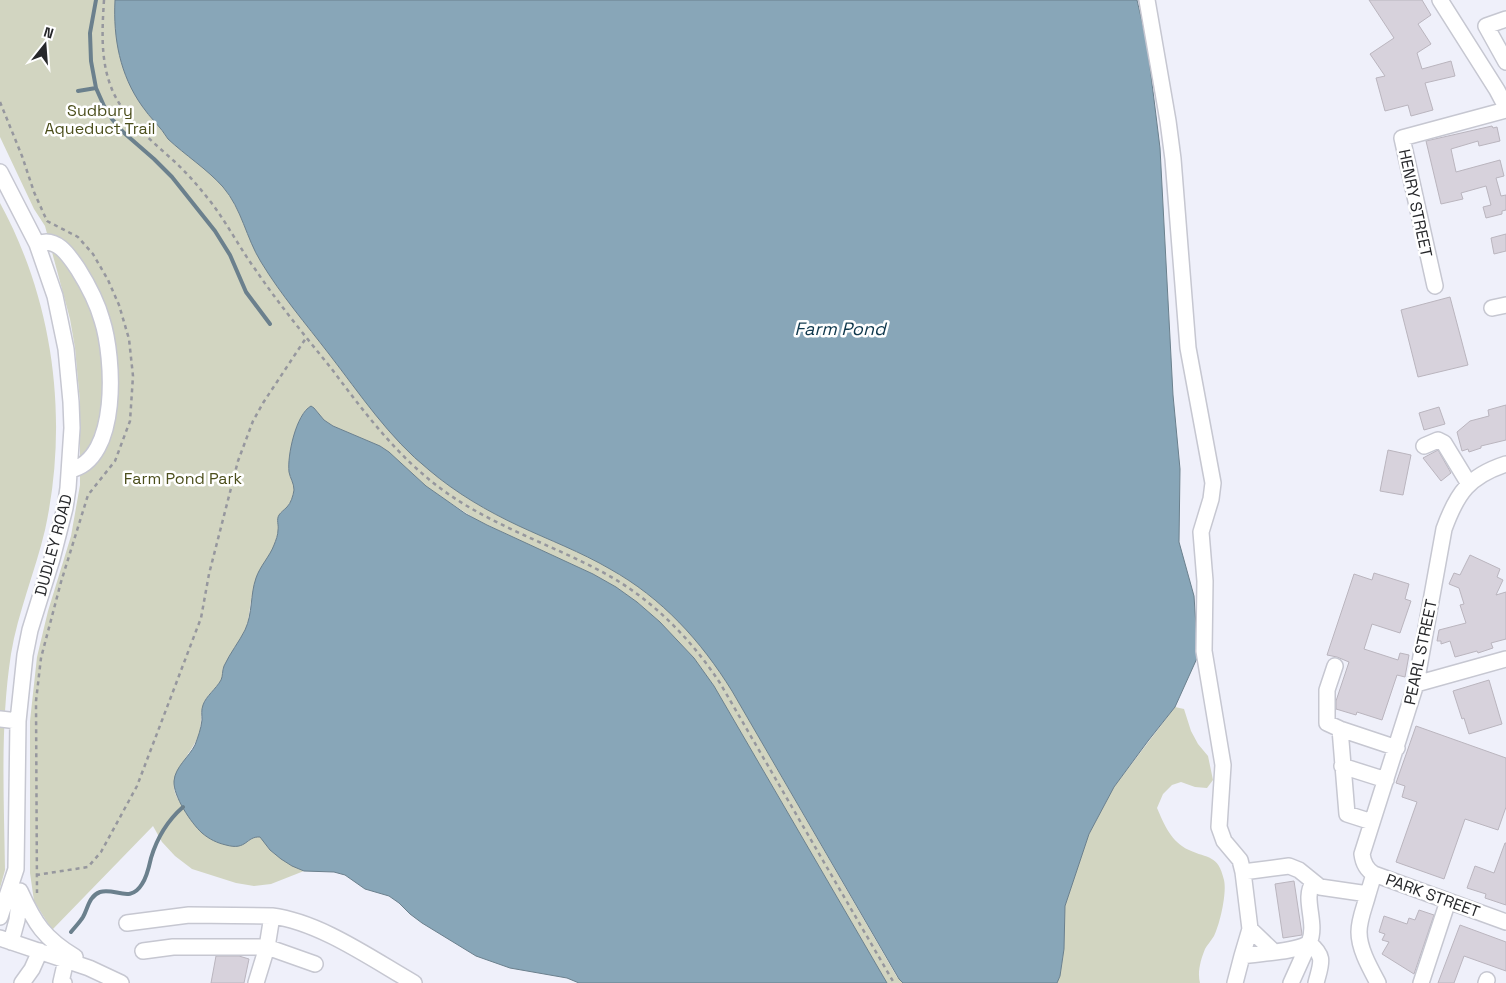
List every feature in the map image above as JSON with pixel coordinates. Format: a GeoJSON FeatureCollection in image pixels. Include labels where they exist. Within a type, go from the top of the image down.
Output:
{"type":"FeatureCollection","features":[{"type":"Feature","properties":{"kind":"street"},"geometry":{"type":"LineString","coordinates":[[1147,0],[1171,139],[1188,348],[1213,482],[1213,491],[1202,526],[1201,538],[1205,581],[1205,660],[1223,765],[1219,827],[1224,841],[1240,860],[1250,929],[1235,983]]}},
{"type":"Feature","properties":{"kind":"street"},"geometry":{"type":"LineString","coordinates":[[1440,0],[1497,90],[1506,108]]}},
{"type":"Feature","properties":{"kind":"street"},"geometry":{"type":"LineString","coordinates":[[1506,19],[1486,26],[1506,62]]}},
{"type":"Feature","properties":{"kind":"street","name":"HENRY STREET"},"geometry":{"type":"LineString","coordinates":[[1435,286],[1402,138],[1506,108]]}},
{"type":"Feature","properties":{"kind":"street","name":"DUDLEY ROAD"},"geometry":{"type":"LineString","coordinates":[[0,172],[37,244],[55,296],[66,349],[71,402],[71,450],[68,488],[60,533],[34,615],[22,679],[18,721],[15,890],[17,920],[4,942]]}},
{"type":"Feature","properties":{"kind":"street"},"geometry":{"type":"LineString","coordinates":[[37,244],[49,242],[56,244],[62,248],[72,261],[97,305],[103,321],[110,356],[111,393],[104,432],[91,458],[82,467],[70,470]]}},
{"type":"Feature","properties":{"kind":"street"},"geometry":{"type":"LineString","coordinates":[[1424,446],[1438,440],[1444,443],[1469,484]]}},
{"type":"Feature","properties":{"kind":"street","name":"PEARL STREET"},"geometry":{"type":"LineString","coordinates":[[1378,983],[1368,964],[1359,936],[1360,923],[1368,894],[1369,868],[1363,851],[1416,684],[1444,529],[1457,499],[1469,484],[1489,470],[1506,464]]}},
{"type":"Feature","properties":{"kind":"street"},"geometry":{"type":"LineString","coordinates":[[1416,684],[1506,659]]}},
{"type":"Feature","properties":{"kind":"street"},"geometry":{"type":"LineString","coordinates":[[1335,666],[1327,690],[1327,723],[1396,748]]}},
{"type":"Feature","properties":{"kind":"street"},"geometry":{"type":"LineString","coordinates":[[0,719],[18,721]]}},
{"type":"Feature","properties":{"kind":"street"},"geometry":{"type":"LineString","coordinates":[[1340,729],[1347,814],[1372,822]]}},
{"type":"Feature","properties":{"kind":"street"},"geometry":{"type":"LineString","coordinates":[[1342,766],[1386,780]]}},
{"type":"Feature","properties":{"kind":"street"},"geometry":{"type":"LineString","coordinates":[[1243,872],[1289,866],[1299,870],[1313,883],[1323,888],[1368,894]]}},
{"type":"Feature","properties":{"kind":"street","name":"PARK STREET"},"geometry":{"type":"LineString","coordinates":[[1369,868],[1506,922]]}},
{"type":"Feature","properties":{"kind":"street"},"geometry":{"type":"LineString","coordinates":[[1291,983],[1309,943],[1313,925],[1309,895],[1313,883]]}},
{"type":"Feature","properties":{"kind":"street"},"geometry":{"type":"LineString","coordinates":[[0,902],[15,890],[42,932],[61,949],[122,983]]}},
{"type":"Feature","properties":{"kind":"street","name":"DUDLEY ROAD"},"geometry":{"type":"LineString","coordinates":[[0,917],[15,890]]}},
{"type":"Feature","properties":{"kind":"street"},"geometry":{"type":"LineString","coordinates":[[1421,983],[1448,900]]}},
{"type":"Feature","properties":{"kind":"street"},"geometry":{"type":"LineString","coordinates":[[127,923],[189,915],[272,916],[287,918],[334,937],[414,983]]}},
{"type":"Feature","properties":{"kind":"street"},"geometry":{"type":"LineString","coordinates":[[256,983],[267,947],[272,916]]}},
{"type":"Feature","properties":{"kind":"street"},"geometry":{"type":"LineString","coordinates":[[1250,929],[1274,952]]}},
{"type":"Feature","properties":{"kind":"street"},"geometry":{"type":"LineString","coordinates":[[4,942],[40,951],[98,971]]}},
{"type":"Feature","properties":{"kind":"street"},"geometry":{"type":"LineString","coordinates":[[1242,956],[1299,948],[1309,943]]}},
{"type":"Feature","properties":{"kind":"street"},"geometry":{"type":"LineString","coordinates":[[1309,943],[1321,958],[1316,983]]}},
{"type":"Feature","properties":{"kind":"street"},"geometry":{"type":"LineString","coordinates":[[144,951],[173,947],[267,947],[315,964]]}},
{"type":"Feature","properties":{"kind":"street"},"geometry":{"type":"LineString","coordinates":[[22,983],[32,969],[40,951]]}},
{"type":"Feature","properties":{"kind":"street"},"geometry":{"type":"LineString","coordinates":[[64,983],[61,982],[66,960]]}},
{"type":"Feature","properties":{"kind":"path"},"geometry":{"type":"LineString","coordinates":[[104,0],[102,39],[105,64],[110,85],[121,106],[138,127],[188,174],[222,216],[260,277],[386,438],[426,477],[451,496],[488,519],[591,566],[618,582],[647,602],[687,640],[720,683],[894,983]]}},
{"type":"Feature","properties":{"kind":"path"},"geometry":{"type":"LineString","coordinates":[[36,875],[88,867],[101,852],[137,786],[201,618],[209,574],[238,461],[245,442],[263,403],[306,338]]}},
{"type":"Feature","properties":{"kind":"green space","name":"Farm Pond Park"},"geometry":{"type":"Polygon","coordinates":[[[0,0],[115,0],[117,42],[123,69],[134,94],[168,139],[223,187],[235,205],[256,253],[269,274],[388,430],[414,457],[461,494],[507,520],[610,569],[647,593],[679,622],[707,655],[732,691],[897,977],[903,983],[887,983],[714,686],[694,658],[660,622],[637,602],[593,574],[477,520],[426,486],[389,452],[380,446],[333,426],[324,420],[311,406],[301,417],[291,446],[289,472],[294,487],[293,495],[288,506],[279,516],[273,548],[255,583],[247,626],[224,666],[221,680],[204,701],[199,734],[179,768],[174,781],[176,795],[197,826],[208,837],[222,844],[243,845],[257,836],[260,837],[277,856],[304,871],[271,884],[254,886],[236,883],[192,869],[175,856],[162,842],[153,826],[52,930],[34,901],[30,873],[30,721],[37,657],[48,611],[71,536],[80,485],[80,402],[70,319],[45,226],[34,209],[0,137],[0,0]]]}},
{"type":"Feature","properties":{"kind":"green space"},"geometry":{"type":"Polygon","coordinates":[[[0,203],[18,241],[33,280],[44,321],[52,362],[56,404],[56,446],[45,530],[11,654],[4,735],[5,870],[0,888],[0,203]]]}},
{"type":"Feature","properties":{"kind":"green space"},"geometry":{"type":"Polygon","coordinates":[[[1175,707],[1184,709],[1191,731],[1198,744],[1208,756],[1213,780],[1207,788],[1195,787],[1181,782],[1172,785],[1163,794],[1157,808],[1169,832],[1177,842],[1189,850],[1215,861],[1222,872],[1225,886],[1219,924],[1214,936],[1205,949],[1201,961],[1199,970],[1200,983],[1057,983],[1060,976],[1064,949],[1065,906],[1089,834],[1114,787],[1175,707]]]}},
{"type":"Feature","properties":{"kind":"water","name":"Farm Pond"},"geometry":{"type":"Polygon","coordinates":[[[115,0],[1137,0],[1147,43],[1160,148],[1173,395],[1180,469],[1179,542],[1194,596],[1198,656],[1175,707],[1114,787],[1089,834],[1065,906],[1064,949],[1060,976],[1057,983],[903,983],[899,979],[732,691],[707,655],[679,622],[647,593],[610,569],[507,520],[461,494],[414,457],[388,430],[269,274],[256,253],[235,205],[223,187],[168,139],[134,94],[123,69],[117,42],[115,0]]]}},
{"type":"Feature","properties":{"kind":"water"},"geometry":{"type":"Polygon","coordinates":[[[311,406],[324,420],[333,426],[380,446],[389,452],[426,486],[466,514],[593,574],[637,602],[660,622],[694,658],[714,686],[887,983],[579,983],[567,978],[510,968],[476,956],[422,923],[389,896],[365,889],[345,875],[334,872],[304,871],[292,866],[270,850],[260,837],[255,837],[242,845],[233,846],[216,842],[202,833],[188,816],[176,794],[174,787],[175,776],[195,745],[201,727],[204,702],[221,680],[224,666],[248,624],[256,578],[275,541],[278,532],[278,517],[291,501],[293,495],[294,487],[289,472],[291,446],[301,417],[311,406]]]}},
{"type":"Feature","properties":{"kind":"building"},"geometry":{"type":"Polygon","coordinates":[[[1369,0],[1422,0],[1431,15],[1418,24],[1431,44],[1417,53],[1422,69],[1451,61],[1455,76],[1425,83],[1433,110],[1411,116],[1408,105],[1385,111],[1376,78],[1385,76],[1370,54],[1394,38],[1369,0]]]}},
{"type":"Feature","properties":{"kind":"building"},"geometry":{"type":"Polygon","coordinates":[[[1492,126],[1493,128],[1497,127],[1500,141],[1479,146],[1478,141],[1451,149],[1456,172],[1500,160],[1504,176],[1496,178],[1501,196],[1506,195],[1506,210],[1502,211],[1502,214],[1486,218],[1483,207],[1491,205],[1486,186],[1461,193],[1463,199],[1441,204],[1426,141],[1492,126]]]}},
{"type":"Feature","properties":{"kind":"building"},"geometry":{"type":"Polygon","coordinates":[[[1506,234],[1506,251],[1494,254],[1491,238],[1506,234]]]}},
{"type":"Feature","properties":{"kind":"building"},"geometry":{"type":"Polygon","coordinates":[[[1450,297],[1468,365],[1418,377],[1401,310],[1450,297]]]}},
{"type":"Feature","properties":{"kind":"building"},"geometry":{"type":"Polygon","coordinates":[[[1506,405],[1506,440],[1481,446],[1481,448],[1469,452],[1468,449],[1462,451],[1457,432],[1470,421],[1489,416],[1488,410],[1506,405]]]}},
{"type":"Feature","properties":{"kind":"building"},"geometry":{"type":"Polygon","coordinates":[[[1439,407],[1445,424],[1424,430],[1419,413],[1439,407]]]}},
{"type":"Feature","properties":{"kind":"building"},"geometry":{"type":"Polygon","coordinates":[[[1388,450],[1411,455],[1403,495],[1380,491],[1388,450]]]}},
{"type":"Feature","properties":{"kind":"building"},"geometry":{"type":"Polygon","coordinates":[[[1438,450],[1451,473],[1441,481],[1423,458],[1438,450]]]}},
{"type":"Feature","properties":{"kind":"building"},"geometry":{"type":"Polygon","coordinates":[[[1470,555],[1500,569],[1497,577],[1503,580],[1496,595],[1506,592],[1506,639],[1491,643],[1493,648],[1455,657],[1450,641],[1441,644],[1441,641],[1437,641],[1439,630],[1466,623],[1460,605],[1464,604],[1459,588],[1449,584],[1454,573],[1460,575],[1470,555]]]}},
{"type":"Feature","properties":{"kind":"building"},"geometry":{"type":"Polygon","coordinates":[[[1374,573],[1409,584],[1405,599],[1411,601],[1400,633],[1372,624],[1364,649],[1398,660],[1400,653],[1409,655],[1405,677],[1397,675],[1382,720],[1357,712],[1356,715],[1336,709],[1336,701],[1349,662],[1327,655],[1354,574],[1372,580],[1374,573]]]}},
{"type":"Feature","properties":{"kind":"building"},"geometry":{"type":"Polygon","coordinates":[[[1489,680],[1502,724],[1469,734],[1453,691],[1489,680]]]}},
{"type":"Feature","properties":{"kind":"building"},"geometry":{"type":"Polygon","coordinates":[[[1416,726],[1506,758],[1506,807],[1498,830],[1465,819],[1444,879],[1396,862],[1417,802],[1402,797],[1405,786],[1396,783],[1416,726]]]}},
{"type":"Feature","properties":{"kind":"building"},"geometry":{"type":"Polygon","coordinates":[[[1505,843],[1506,905],[1485,898],[1486,894],[1467,888],[1475,866],[1494,873],[1505,843]]]}},
{"type":"Feature","properties":{"kind":"building"},"geometry":{"type":"Polygon","coordinates":[[[1294,881],[1302,935],[1283,938],[1275,884],[1294,881]]]}},
{"type":"Feature","properties":{"kind":"building"},"geometry":{"type":"Polygon","coordinates":[[[1419,910],[1434,915],[1414,974],[1382,954],[1389,942],[1382,940],[1385,934],[1379,932],[1384,916],[1407,924],[1409,918],[1415,920],[1419,910]]]}},
{"type":"Feature","properties":{"kind":"building"},"geometry":{"type":"Polygon","coordinates":[[[1460,925],[1506,942],[1506,971],[1464,956],[1454,983],[1438,983],[1460,925]]]}},
{"type":"Feature","properties":{"kind":"building"},"geometry":{"type":"Polygon","coordinates":[[[216,956],[239,956],[249,959],[244,983],[211,983],[216,956]]]}},
{"type":"Feature","properties":{"kind":"waterway"},"geometry":{"type":"LineString","coordinates":[[96,0],[90,33],[91,61],[96,88],[104,106],[123,132],[172,177],[215,231],[230,255],[246,292],[270,324]]}},
{"type":"Feature","properties":{"kind":"waterway"},"geometry":{"type":"LineString","coordinates":[[78,91],[96,88]]}},
{"type":"Feature","properties":{"kind":"waterway"},"geometry":{"type":"LineString","coordinates":[[71,932],[82,919],[91,899],[96,894],[106,891],[127,894],[137,890],[148,872],[153,851],[167,824],[183,807]]}},
{"type":"Feature","properties":{"kind":"park label","name":"Sudbury Aqueduct Trail"},"geometry":{"type":"Point","coordinates":[100,119]}}]}
